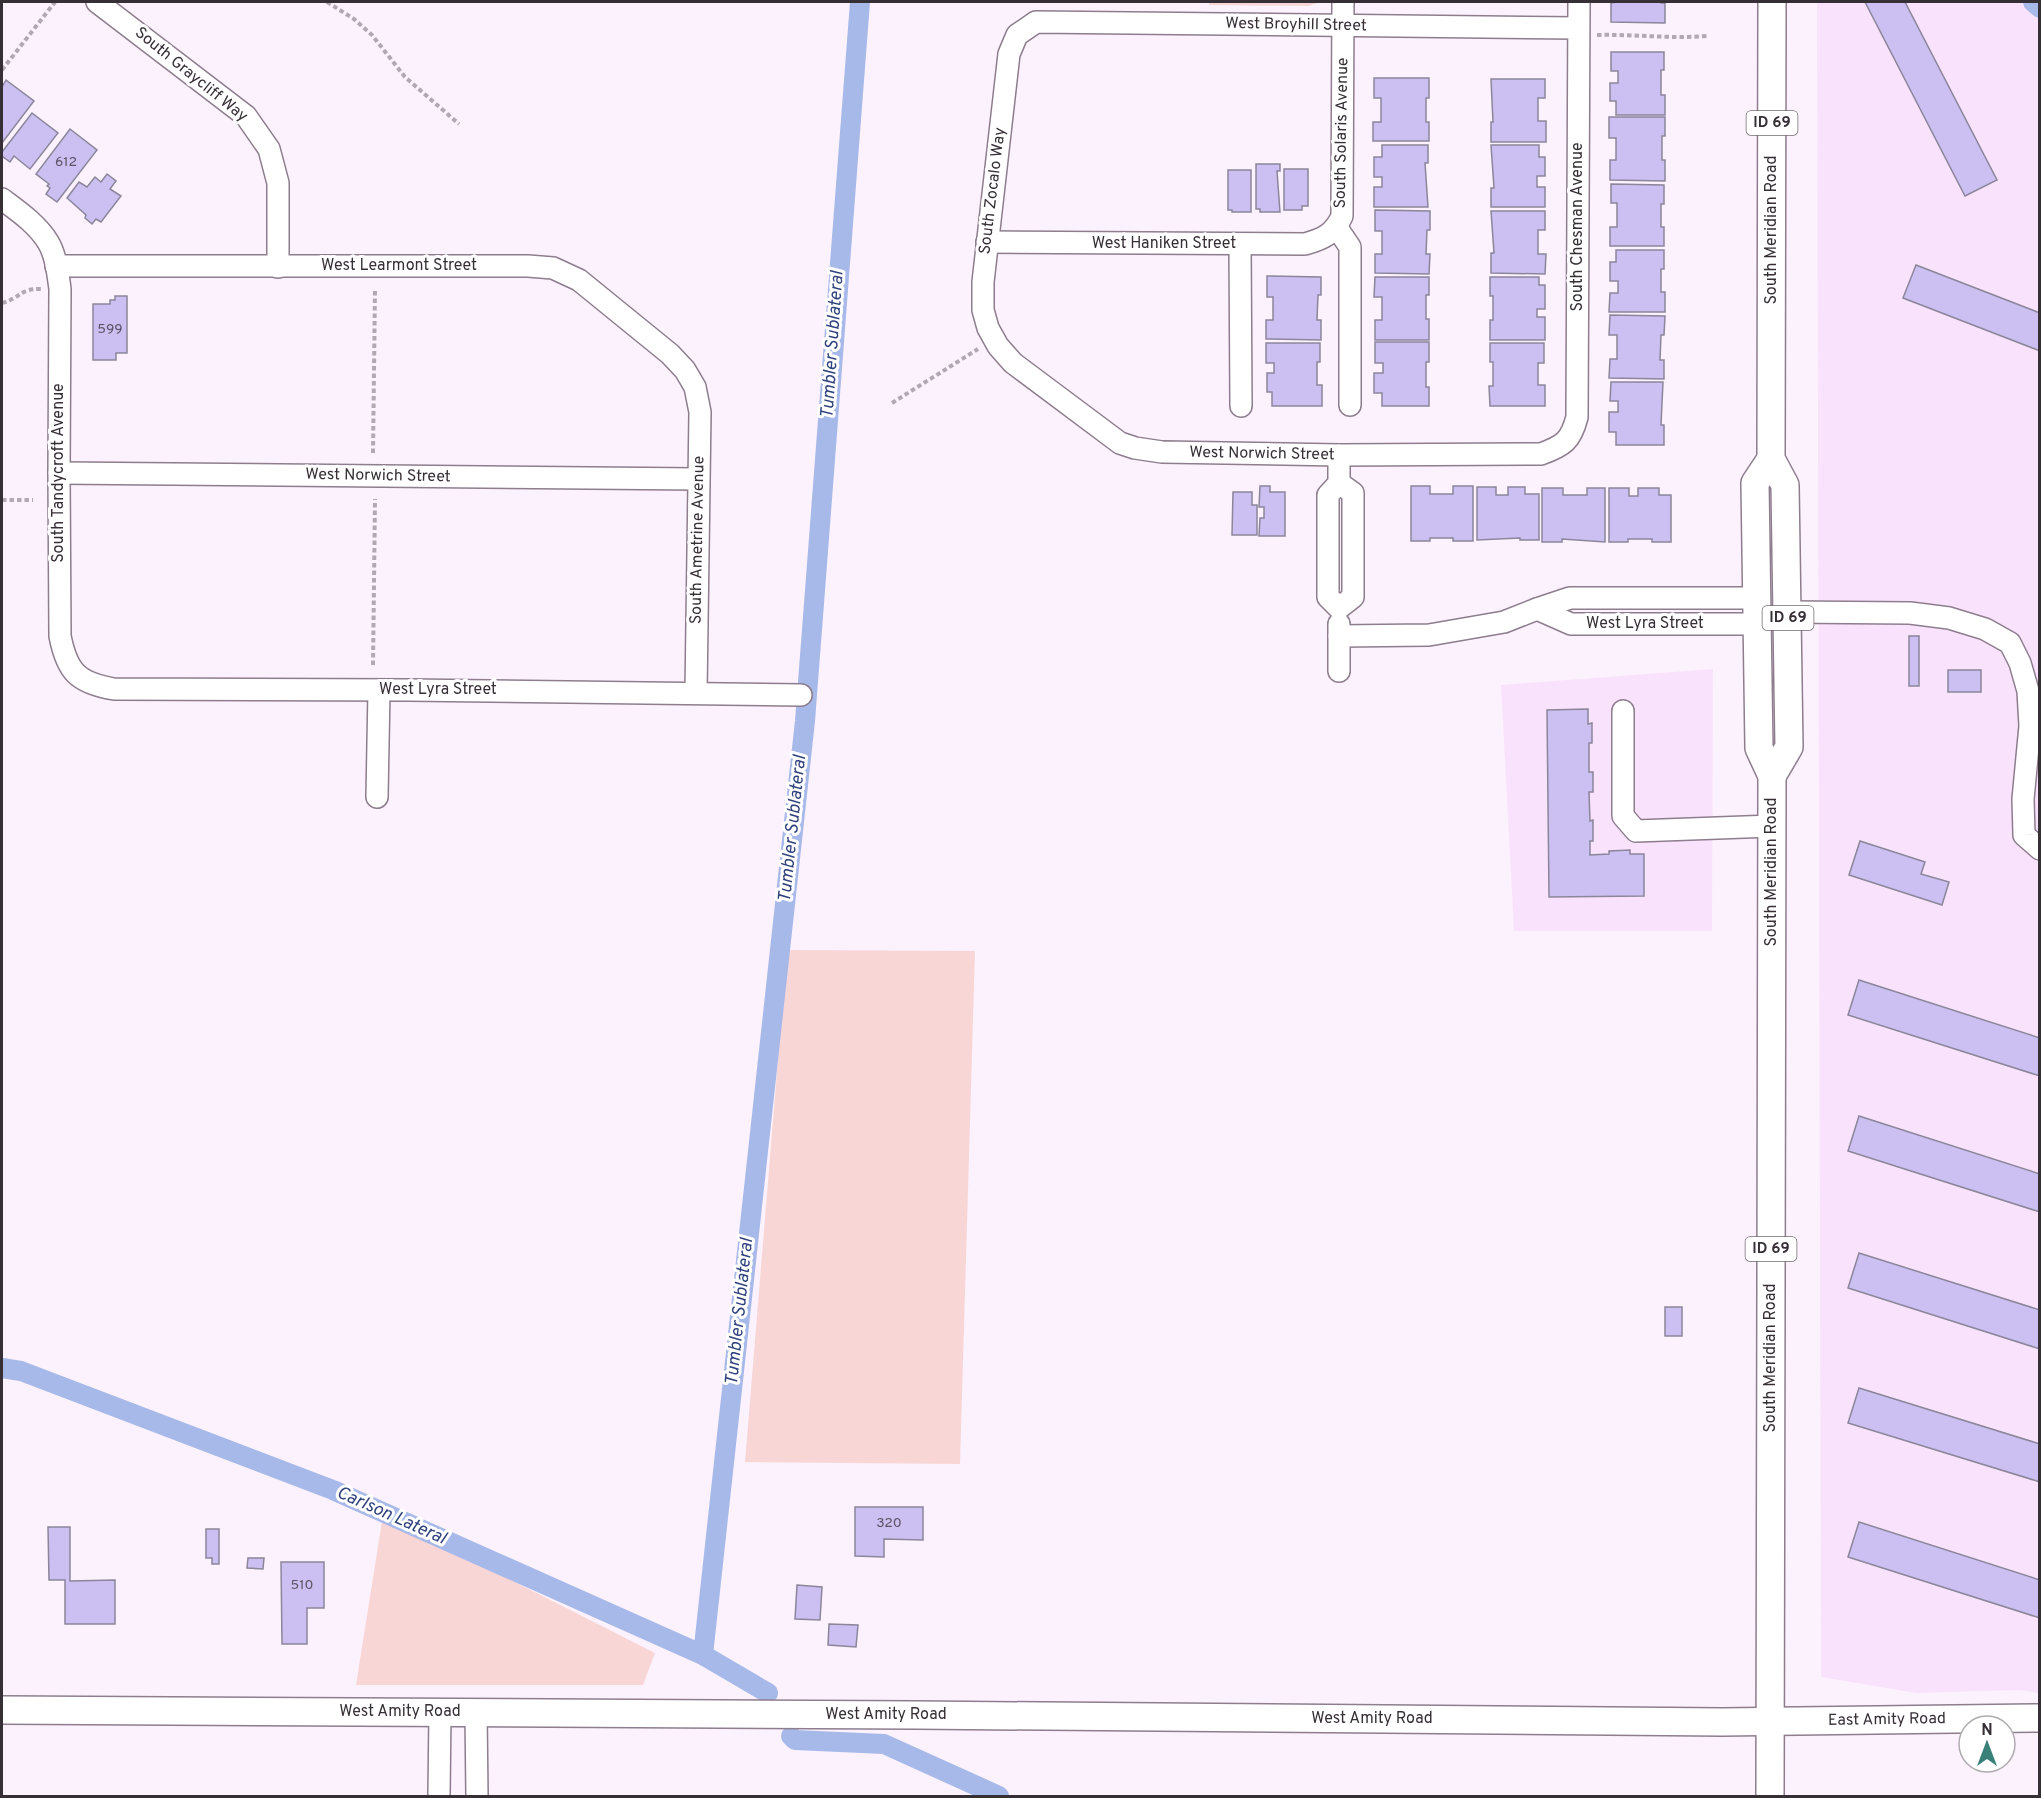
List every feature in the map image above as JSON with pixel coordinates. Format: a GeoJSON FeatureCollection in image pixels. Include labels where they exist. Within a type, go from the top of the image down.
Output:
{"type":"FeatureCollection","features":[{"type":"Feature","properties":{"kind":"main road","name":"South Meridian Road"},"geometry":{"type":"LineString","coordinates":[[1772,2],[1769,462],[1755,483],[1759,748],[1776,770]]}},
{"type":"Feature","properties":{"kind":"main road","name":"South Meridian Road"},"geometry":{"type":"LineString","coordinates":[[1769,462],[1785,485],[1789,747],[1776,770],[1772,826],[1770,1797]]}},
{"type":"Feature","properties":{"kind":"main road","name":"West Amity Road"},"geometry":{"type":"LineString","coordinates":[[2,1710],[1770,1722]]}},
{"type":"Feature","properties":{"kind":"main road","name":"East Amity Road"},"geometry":{"type":"LineString","coordinates":[[1770,1722],[2040,1718]]}},
{"type":"Feature","properties":{"kind":"street","name":"South Graycliff Way"},"geometry":{"type":"LineString","coordinates":[[97,2],[246,116],[269,149],[278,183],[278,267]]}},
{"type":"Feature","properties":{"kind":"street","name":"South Solaris Avenue"},"geometry":{"type":"LineString","coordinates":[[1337,228],[1341,216],[1343,2]]}},
{"type":"Feature","properties":{"kind":"street","name":"South Chesman Avenue"},"geometry":{"type":"LineString","coordinates":[[1560,447],[1574,431],[1577,417],[1584,31],[1579,2]]}},
{"type":"Feature","properties":{"kind":"street","name":"West Broyhill Street"},"geometry":{"type":"LineString","coordinates":[[1017,34],[1036,22],[1584,31]]}},
{"type":"Feature","properties":{"kind":"street","name":"South Zocalo Way"},"geometry":{"type":"LineString","coordinates":[[988,347],[988,328],[982,296],[987,242],[1009,54],[1017,34]]}},
{"type":"Feature","properties":{"kind":"street","name":"South Tandycroft Avenue"},"geometry":{"type":"LineString","coordinates":[[2,199],[28,220],[48,242],[56,266],[60,289],[60,636],[64,657],[77,676]]}},
{"type":"Feature","properties":{"kind":"street","name":"West Haniken Street"},"geometry":{"type":"LineString","coordinates":[[987,242],[1305,244],[1322,240],[1337,228]]}},
{"type":"Feature","properties":{"kind":"street"},"geometry":{"type":"LineString","coordinates":[[1337,228],[1350,247],[1350,405]]}},
{"type":"Feature","properties":{"kind":"street"},"geometry":{"type":"LineString","coordinates":[[1240,244],[1241,406]]}},
{"type":"Feature","properties":{"kind":"street","name":"West Learmont Street"},"geometry":{"type":"LineString","coordinates":[[56,266],[528,266],[553,268],[579,280],[670,354],[685,370],[694,387]]}},
{"type":"Feature","properties":{"kind":"street","name":"West Norwich Street"},"geometry":{"type":"LineString","coordinates":[[988,347],[1013,363],[1108,435],[1135,448],[1162,452],[1339,455],[1541,454],[1560,447]]}},
{"type":"Feature","properties":{"kind":"street","name":"South Ametrine Avenue"},"geometry":{"type":"LineString","coordinates":[[694,387],[700,412],[696,693]]}},
{"type":"Feature","properties":{"kind":"street"},"geometry":{"type":"LineString","coordinates":[[1339,455],[1339,483],[1328,495],[1328,597],[1339,608],[1339,671]]}},
{"type":"Feature","properties":{"kind":"street","name":"West Norwich Street"},"geometry":{"type":"LineString","coordinates":[[59,473],[698,479]]}},
{"type":"Feature","properties":{"kind":"street","name":"West Lyra Street"},"geometry":{"type":"LineString","coordinates":[[1339,636],[1429,635],[1504,622],[1537,609],[1571,624],[1756,611]]}},
{"type":"Feature","properties":{"kind":"street"},"geometry":{"type":"LineString","coordinates":[[1788,612],[1910,613],[1949,618],[1985,629],[2010,642],[2020,663],[2028,691],[2030,726],[2023,800],[2024,835],[2040,849]]}},
{"type":"Feature","properties":{"kind":"street","name":"West Lyra Street"},"geometry":{"type":"LineString","coordinates":[[77,676],[95,686],[114,689],[801,695]]}},
{"type":"Feature","properties":{"kind":"street"},"geometry":{"type":"LineString","coordinates":[[377,797],[379,690]]}},
{"type":"Feature","properties":{"kind":"street"},"geometry":{"type":"LineString","coordinates":[[1623,711],[1623,816],[1636,831],[1772,826]]}},
{"type":"Feature","properties":{"kind":"street"},"geometry":{"type":"LineString","coordinates":[[439,1797],[440,1712]]}},
{"type":"Feature","properties":{"kind":"street"},"geometry":{"type":"LineString","coordinates":[[476,1712],[477,1797]]}},
{"type":"Feature","properties":{"kind":"path"},"geometry":{"type":"LineString","coordinates":[[2,70],[55,2]]}},
{"type":"Feature","properties":{"kind":"path"},"geometry":{"type":"LineString","coordinates":[[327,2],[354,19],[372,35],[405,77],[459,124]]}},
{"type":"Feature","properties":{"kind":"path"},"geometry":{"type":"LineString","coordinates":[[1584,31],[1678,38],[1707,36]]}},
{"type":"Feature","properties":{"kind":"path"},"geometry":{"type":"LineString","coordinates":[[2,303],[10,301],[30,288],[45,289]]}},
{"type":"Feature","properties":{"kind":"path"},"geometry":{"type":"LineString","coordinates":[[373,453],[375,288]]}},
{"type":"Feature","properties":{"kind":"path"},"geometry":{"type":"LineString","coordinates":[[892,403],[988,347]]}},
{"type":"Feature","properties":{"kind":"path"},"geometry":{"type":"LineString","coordinates":[[2,500],[33,500]]}},
{"type":"Feature","properties":{"kind":"path"},"geometry":{"type":"LineString","coordinates":[[373,665],[375,500]]}},
{"type":"Feature","properties":{"kind":"shaded area"},"geometry":{"type":"Polygon","coordinates":[[[1209,2],[1320,2],[1309,6],[1209,5],[1209,2]]]}},
{"type":"Feature","properties":{"kind":"shaded area"},"geometry":{"type":"Polygon","coordinates":[[[1817,2],[2039,2],[2039,1693],[2020,1690],[1916,1693],[1821,1677],[1817,2]]]}},
{"type":"Feature","properties":{"kind":"shaded area"},"geometry":{"type":"Polygon","coordinates":[[[1713,669],[1712,931],[1514,931],[1501,685],[1713,669]]]}},
{"type":"Feature","properties":{"kind":"shaded area"},"geometry":{"type":"Polygon","coordinates":[[[787,950],[975,951],[960,1464],[745,1462],[787,950]]]}},
{"type":"Feature","properties":{"kind":"shaded area"},"geometry":{"type":"Polygon","coordinates":[[[383,1515],[655,1653],[643,1685],[356,1685],[383,1515]]]}},
{"type":"Feature","properties":{"kind":"building"},"geometry":{"type":"Polygon","coordinates":[[[1865,2],[1905,2],[1997,180],[1965,196],[1865,2]]]}},
{"type":"Feature","properties":{"kind":"building"},"geometry":{"type":"Polygon","coordinates":[[[1611,3],[1665,3],[1665,23],[1611,22],[1611,3]]]}},
{"type":"Feature","properties":{"kind":"building"},"geometry":{"type":"Polygon","coordinates":[[[1611,52],[1664,52],[1661,95],[1665,95],[1665,115],[1616,115],[1616,101],[1610,101],[1610,83],[1618,83],[1618,71],[1611,71],[1611,52]]]}},
{"type":"Feature","properties":{"kind":"building"},"geometry":{"type":"Polygon","coordinates":[[[1374,78],[1429,78],[1426,122],[1429,122],[1429,141],[1373,141],[1373,122],[1381,122],[1381,98],[1374,98],[1374,78]]]}},
{"type":"Feature","properties":{"kind":"building"},"geometry":{"type":"Polygon","coordinates":[[[1491,79],[1545,79],[1545,98],[1538,98],[1538,121],[1546,121],[1546,142],[1491,142],[1491,122],[1493,122],[1491,79]]]}},
{"type":"Feature","properties":{"kind":"building"},"geometry":{"type":"Polygon","coordinates":[[[6,80],[34,101],[2,143],[2,87],[6,80]]]}},
{"type":"Feature","properties":{"kind":"building"},"geometry":{"type":"Polygon","coordinates":[[[32,113],[58,133],[30,169],[14,156],[10,162],[2,156],[2,152],[32,113]]]}},
{"type":"Feature","properties":{"kind":"building"},"geometry":{"type":"Polygon","coordinates":[[[1609,117],[1665,117],[1662,160],[1665,160],[1665,181],[1610,180],[1610,160],[1616,160],[1616,138],[1609,138],[1609,117]]]}},
{"type":"Feature","properties":{"kind":"building"},"geometry":{"type":"Polygon","coordinates":[[[70,129],[97,150],[57,202],[46,194],[50,188],[47,186],[49,184],[36,174],[70,129]]]}},
{"type":"Feature","properties":{"kind":"building"},"geometry":{"type":"Polygon","coordinates":[[[1382,145],[1428,145],[1428,163],[1425,163],[1428,207],[1374,207],[1374,187],[1382,187],[1382,177],[1374,177],[1374,157],[1382,157],[1382,145]]]}},
{"type":"Feature","properties":{"kind":"building"},"geometry":{"type":"Polygon","coordinates":[[[1491,145],[1539,145],[1539,157],[1545,157],[1545,176],[1537,176],[1537,187],[1545,187],[1545,207],[1491,207],[1491,188],[1494,188],[1491,145]]]}},
{"type":"Feature","properties":{"kind":"building"},"geometry":{"type":"Polygon","coordinates":[[[1256,164],[1280,164],[1280,171],[1277,171],[1280,212],[1260,212],[1260,209],[1256,209],[1256,164]]]}},
{"type":"Feature","properties":{"kind":"building"},"geometry":{"type":"Polygon","coordinates":[[[1284,169],[1308,169],[1308,206],[1302,206],[1302,210],[1284,210],[1284,169]]]}},
{"type":"Feature","properties":{"kind":"building"},"geometry":{"type":"Polygon","coordinates":[[[1228,170],[1251,170],[1251,212],[1228,210],[1228,170]]]}},
{"type":"Feature","properties":{"kind":"building"},"geometry":{"type":"Polygon","coordinates":[[[107,174],[116,181],[110,189],[121,196],[101,222],[96,219],[92,224],[85,218],[86,215],[67,198],[79,182],[87,187],[95,177],[101,182],[107,174]]]}},
{"type":"Feature","properties":{"kind":"building"},"geometry":{"type":"Polygon","coordinates":[[[1611,184],[1664,185],[1661,227],[1664,227],[1664,246],[1610,246],[1610,227],[1617,227],[1617,203],[1611,203],[1611,184]]]}},
{"type":"Feature","properties":{"kind":"building"},"geometry":{"type":"Polygon","coordinates":[[[1375,210],[1430,211],[1426,254],[1430,254],[1429,274],[1375,273],[1375,254],[1382,254],[1382,231],[1375,231],[1375,210]]]}},
{"type":"Feature","properties":{"kind":"building"},"geometry":{"type":"Polygon","coordinates":[[[1491,211],[1545,211],[1545,230],[1538,230],[1538,254],[1546,254],[1545,274],[1491,273],[1491,253],[1494,253],[1491,211]]]}},
{"type":"Feature","properties":{"kind":"building"},"geometry":{"type":"Polygon","coordinates":[[[1616,250],[1664,250],[1661,292],[1665,292],[1665,312],[1609,312],[1610,293],[1618,293],[1618,281],[1610,281],[1610,262],[1616,262],[1616,250]]]}},
{"type":"Feature","properties":{"kind":"building"},"geometry":{"type":"Polygon","coordinates":[[[1916,265],[2040,313],[2040,351],[1903,298],[1916,265]]]}},
{"type":"Feature","properties":{"kind":"building"},"geometry":{"type":"Polygon","coordinates":[[[1267,276],[1321,277],[1317,320],[1321,320],[1321,340],[1266,339],[1266,320],[1273,320],[1273,297],[1267,297],[1267,276]]]}},
{"type":"Feature","properties":{"kind":"building"},"geometry":{"type":"Polygon","coordinates":[[[1375,277],[1429,277],[1426,319],[1429,319],[1429,340],[1375,340],[1375,320],[1382,320],[1382,297],[1374,297],[1375,277]]]}},
{"type":"Feature","properties":{"kind":"building"},"geometry":{"type":"Polygon","coordinates":[[[1490,277],[1539,277],[1539,285],[1545,285],[1545,309],[1537,309],[1537,317],[1545,317],[1545,340],[1490,340],[1493,296],[1490,296],[1490,277]]]}},
{"type":"Feature","properties":{"kind":"building"},"geometry":{"type":"Polygon","coordinates":[[[115,296],[127,296],[127,353],[116,353],[116,360],[93,360],[93,304],[110,304],[110,300],[115,300],[115,296]]]}},
{"type":"Feature","properties":{"kind":"building"},"geometry":{"type":"Polygon","coordinates":[[[1610,315],[1665,316],[1664,335],[1661,335],[1660,360],[1664,360],[1664,379],[1609,378],[1610,359],[1617,359],[1617,335],[1609,335],[1610,315]]]}},
{"type":"Feature","properties":{"kind":"building"},"geometry":{"type":"Polygon","coordinates":[[[1375,342],[1429,342],[1426,387],[1429,387],[1429,406],[1382,406],[1382,393],[1374,393],[1374,373],[1383,373],[1383,363],[1375,363],[1375,342]]]}},
{"type":"Feature","properties":{"kind":"building"},"geometry":{"type":"Polygon","coordinates":[[[1266,343],[1320,343],[1317,385],[1322,385],[1322,406],[1272,406],[1272,392],[1267,392],[1267,373],[1274,373],[1274,363],[1266,363],[1266,343]]]}},
{"type":"Feature","properties":{"kind":"building"},"geometry":{"type":"Polygon","coordinates":[[[1490,343],[1544,343],[1544,363],[1538,363],[1538,385],[1545,385],[1545,406],[1490,406],[1489,386],[1493,386],[1493,362],[1490,362],[1490,343]]]}},
{"type":"Feature","properties":{"kind":"building"},"geometry":{"type":"Polygon","coordinates":[[[1611,382],[1663,382],[1661,425],[1664,425],[1664,445],[1616,445],[1616,432],[1609,432],[1609,412],[1618,412],[1618,401],[1610,401],[1611,382]]]}},
{"type":"Feature","properties":{"kind":"building"},"geometry":{"type":"Polygon","coordinates":[[[1260,486],[1270,486],[1270,492],[1285,492],[1285,536],[1259,536],[1260,518],[1264,518],[1264,507],[1259,507],[1260,486]]]}},
{"type":"Feature","properties":{"kind":"building"},"geometry":{"type":"Polygon","coordinates":[[[1411,486],[1430,486],[1430,494],[1453,494],[1453,486],[1473,486],[1473,541],[1430,538],[1430,541],[1411,541],[1411,486]]]}},
{"type":"Feature","properties":{"kind":"building"},"geometry":{"type":"Polygon","coordinates":[[[1477,487],[1496,487],[1496,495],[1508,495],[1508,487],[1525,487],[1525,494],[1539,494],[1539,540],[1520,540],[1520,538],[1477,540],[1477,487]]]}},
{"type":"Feature","properties":{"kind":"building"},"geometry":{"type":"Polygon","coordinates":[[[1542,488],[1563,488],[1563,495],[1587,495],[1587,488],[1605,488],[1605,542],[1562,539],[1562,542],[1542,542],[1542,488]]]}},
{"type":"Feature","properties":{"kind":"building"},"geometry":{"type":"Polygon","coordinates":[[[1609,488],[1629,488],[1629,496],[1638,496],[1638,488],[1659,488],[1659,495],[1671,495],[1671,542],[1628,539],[1628,542],[1609,542],[1609,488]]]}},
{"type":"Feature","properties":{"kind":"building"},"geometry":{"type":"Polygon","coordinates":[[[1233,492],[1252,492],[1252,505],[1257,505],[1257,535],[1232,535],[1233,492]]]}},
{"type":"Feature","properties":{"kind":"building"},"geometry":{"type":"Polygon","coordinates":[[[1909,636],[1919,636],[1919,686],[1909,686],[1909,636]]]}},
{"type":"Feature","properties":{"kind":"building"},"geometry":{"type":"Polygon","coordinates":[[[1948,670],[1981,670],[1981,692],[1948,692],[1948,670]]]}},
{"type":"Feature","properties":{"kind":"building"},"geometry":{"type":"Polygon","coordinates":[[[1588,709],[1588,724],[1592,723],[1589,772],[1593,772],[1593,792],[1589,792],[1590,821],[1593,820],[1590,855],[1630,850],[1630,854],[1644,854],[1644,896],[1549,897],[1547,710],[1588,709]]]}},
{"type":"Feature","properties":{"kind":"building"},"geometry":{"type":"Polygon","coordinates":[[[1860,841],[1925,862],[1921,874],[1949,882],[1942,905],[1849,875],[1860,841]]]}},
{"type":"Feature","properties":{"kind":"building"},"geometry":{"type":"Polygon","coordinates":[[[1859,980],[2040,1038],[2040,1076],[1848,1015],[1859,980]]]}},
{"type":"Feature","properties":{"kind":"building"},"geometry":{"type":"Polygon","coordinates":[[[1859,1116],[2040,1174],[2040,1212],[1848,1151],[1859,1116]]]}},
{"type":"Feature","properties":{"kind":"building"},"geometry":{"type":"Polygon","coordinates":[[[1859,1253],[2040,1310],[2040,1349],[1848,1288],[1859,1253]]]}},
{"type":"Feature","properties":{"kind":"building"},"geometry":{"type":"Polygon","coordinates":[[[1665,1307],[1682,1307],[1682,1336],[1665,1336],[1665,1307]]]}},
{"type":"Feature","properties":{"kind":"building"},"geometry":{"type":"Polygon","coordinates":[[[1859,1388],[2040,1444],[2040,1482],[1848,1423],[1859,1388]]]}},
{"type":"Feature","properties":{"kind":"building"},"geometry":{"type":"Polygon","coordinates":[[[855,1507],[923,1507],[923,1540],[884,1539],[884,1557],[855,1556],[855,1507]]]}},
{"type":"Feature","properties":{"kind":"building"},"geometry":{"type":"Polygon","coordinates":[[[1859,1522],[2040,1580],[2040,1618],[1848,1557],[1859,1522]]]}},
{"type":"Feature","properties":{"kind":"building"},"geometry":{"type":"Polygon","coordinates":[[[48,1527],[70,1527],[70,1581],[115,1580],[115,1624],[65,1624],[65,1580],[49,1580],[48,1527]]]}},
{"type":"Feature","properties":{"kind":"building"},"geometry":{"type":"Polygon","coordinates":[[[206,1529],[219,1529],[219,1564],[212,1564],[212,1558],[206,1558],[206,1529]]]}},
{"type":"Feature","properties":{"kind":"building"},"geometry":{"type":"Polygon","coordinates":[[[248,1558],[264,1558],[263,1569],[247,1568],[248,1558]]]}},
{"type":"Feature","properties":{"kind":"building"},"geometry":{"type":"Polygon","coordinates":[[[281,1562],[324,1562],[324,1608],[307,1608],[307,1644],[282,1644],[281,1562]]]}},
{"type":"Feature","properties":{"kind":"building"},"geometry":{"type":"Polygon","coordinates":[[[797,1585],[822,1587],[820,1620],[795,1619],[797,1585]]]}},
{"type":"Feature","properties":{"kind":"building"},"geometry":{"type":"Polygon","coordinates":[[[829,1624],[858,1625],[856,1647],[828,1645],[829,1624]]]}},
{"type":"Feature","properties":{"kind":"waterway","name":"Tumbler Sublateral"},"geometry":{"type":"LineString","coordinates":[[703,1655],[805,721],[860,2]]}},
{"type":"Feature","properties":{"kind":"waterway"},"geometry":{"type":"LineString","coordinates":[[2033,2],[2040,8]]}},
{"type":"Feature","properties":{"kind":"waterway","name":"Carlson Lateral"},"geometry":{"type":"LineString","coordinates":[[2,1368],[21,1371],[333,1490],[703,1655],[768,1693]]}},
{"type":"Feature","properties":{"kind":"waterway","name":"Carlson Lateral"},"geometry":{"type":"LineString","coordinates":[[791,1736],[795,1740],[884,1744],[999,1796]]}}]}
